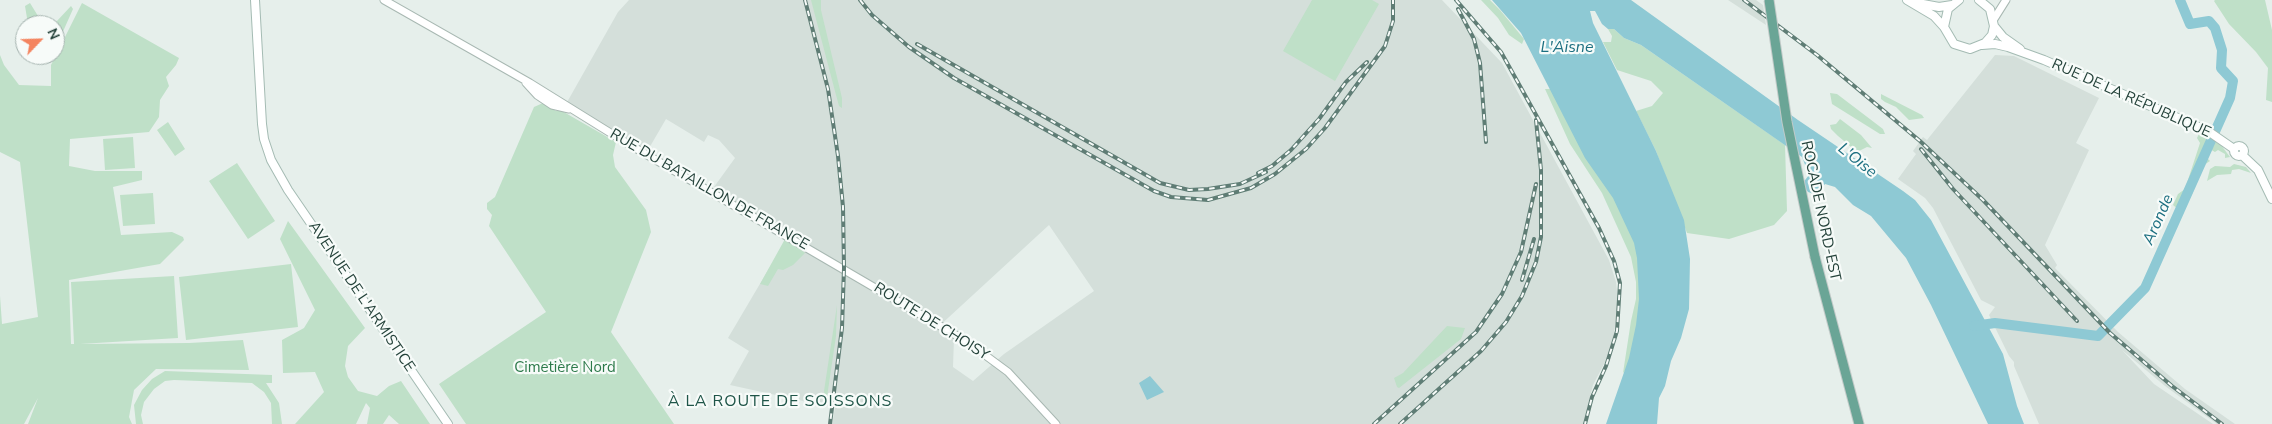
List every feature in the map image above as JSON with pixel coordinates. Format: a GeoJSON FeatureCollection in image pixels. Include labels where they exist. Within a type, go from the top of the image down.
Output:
{"type":"FeatureCollection","features":[{"type":"Feature","properties":{"kind":"main road","name":"AVENUE DE L'ARMISTICE"},"geometry":{"type":"LineString","coordinates":[[255,0],[263,134],[276,169],[448,424]]}},
{"type":"Feature","properties":{"kind":"main road","name":"ROCADE NORD-EST"},"geometry":{"type":"LineString","coordinates":[[1769,0],[1787,122],[1808,224],[1829,313],[1860,424]]}},
{"type":"Feature","properties":{"kind":"main road"},"geometry":{"type":"LineString","coordinates":[[1944,27],[1934,16],[1907,0],[1939,7],[1955,2]]}},
{"type":"Feature","properties":{"kind":"main road","name":"RUE DE LA RÉPUBLIQUE"},"geometry":{"type":"LineString","coordinates":[[1983,0],[1990,9],[1994,22],[2001,34],[2025,53]]}},
{"type":"Feature","properties":{"kind":"main road"},"geometry":{"type":"LineString","coordinates":[[1944,27],[1945,15],[1955,2]]}},
{"type":"Feature","properties":{"kind":"main road"},"geometry":{"type":"LineString","coordinates":[[1982,45],[1992,35],[1994,22]]}},
{"type":"Feature","properties":{"kind":"main road","name":"RUE DE LA RÉPUBLIQUE"},"geometry":{"type":"LineString","coordinates":[[1944,27],[1950,39],[1957,46],[1970,49],[1982,45],[1995,44],[2025,53],[2208,131],[2234,149],[2235,155],[2242,155],[2258,170],[2272,199]]}},
{"type":"Feature","properties":{"kind":"street","name":"RUE DU BATAILLON DE FRANCE"},"geometry":{"type":"LineString","coordinates":[[384,0],[844,268]]}},
{"type":"Feature","properties":{"kind":"street"},"geometry":{"type":"LineString","coordinates":[[1994,22],[2006,0]]}},
{"type":"Feature","properties":{"kind":"street","name":"ROUTE DE CHOISY"},"geometry":{"type":"LineString","coordinates":[[844,268],[966,341],[998,364],[1056,424]]}},
{"type":"Feature","properties":{"kind":"shaded area"},"geometry":{"type":"Polygon","coordinates":[[[629,0],[1442,0],[1502,63],[1609,260],[1616,282],[1618,301],[1614,334],[1605,362],[1593,385],[1583,424],[832,424],[835,408],[730,385],[749,351],[728,338],[787,238],[714,187],[735,158],[719,140],[708,135],[704,142],[666,119],[648,150],[566,104],[618,12],[629,0]],[[1049,225],[936,329],[954,338],[953,367],[973,381],[1004,354],[1094,291],[1049,225]]]}},
{"type":"Feature","properties":{"kind":"shaded area"},"geometry":{"type":"Polygon","coordinates":[[[1728,0],[1756,0],[1763,5],[1766,25],[1728,0]]]}},
{"type":"Feature","properties":{"kind":"shaded area"},"geometry":{"type":"Polygon","coordinates":[[[1995,55],[2014,56],[2099,98],[2076,143],[2089,150],[2045,245],[2057,265],[2055,268],[2118,332],[2185,389],[2235,424],[2217,424],[2165,386],[2122,350],[2154,384],[2213,424],[2039,424],[2014,362],[2009,356],[1989,315],[1995,307],[1981,300],[1933,208],[1925,198],[1898,179],[1916,154],[1913,151],[1923,137],[1927,140],[1995,55]]]}},
{"type":"Feature","properties":{"kind":"green space"},"geometry":{"type":"Polygon","coordinates":[[[811,0],[821,0],[821,10],[842,98],[842,108],[839,106],[811,0]]]}},
{"type":"Feature","properties":{"kind":"green space"},"geometry":{"type":"Polygon","coordinates":[[[1312,0],[1372,0],[1379,4],[1335,81],[1283,51],[1312,0]]]}},
{"type":"Feature","properties":{"kind":"green space"},"geometry":{"type":"Polygon","coordinates":[[[1481,0],[1490,0],[1500,10],[1524,39],[1522,44],[1509,35],[1498,18],[1481,0]]]}},
{"type":"Feature","properties":{"kind":"green space"},"geometry":{"type":"Polygon","coordinates":[[[2215,0],[2265,0],[2272,30],[2272,102],[2266,100],[2268,68],[2256,52],[2229,24],[2215,0]]]}},
{"type":"Feature","properties":{"kind":"green space"},"geometry":{"type":"Polygon","coordinates":[[[30,3],[37,15],[26,15],[25,6],[30,3]]]}},
{"type":"Feature","properties":{"kind":"green space"},"geometry":{"type":"Polygon","coordinates":[[[82,3],[179,58],[166,77],[169,86],[160,100],[159,117],[149,132],[70,139],[69,166],[95,171],[142,171],[142,180],[113,187],[121,235],[172,232],[183,237],[184,240],[160,264],[69,280],[71,344],[74,344],[71,282],[174,276],[178,338],[80,344],[189,343],[243,340],[249,370],[156,369],[134,390],[129,417],[132,424],[28,424],[38,398],[24,424],[0,424],[0,296],[2,324],[38,317],[20,162],[0,152],[0,55],[4,65],[19,85],[51,86],[51,65],[65,65],[65,37],[82,3]]]}},
{"type":"Feature","properties":{"kind":"green space"},"geometry":{"type":"Polygon","coordinates":[[[71,6],[73,9],[65,27],[65,15],[63,15],[71,6]]]}},
{"type":"Feature","properties":{"kind":"green space"},"geometry":{"type":"Polygon","coordinates":[[[1608,29],[1614,29],[1624,38],[1641,45],[1785,145],[1787,211],[1774,225],[1729,239],[1687,233],[1656,151],[1636,111],[1652,106],[1663,93],[1651,81],[1617,70],[1603,42],[1611,42],[1612,36],[1608,29]]]}},
{"type":"Feature","properties":{"kind":"green space"},"geometry":{"type":"Polygon","coordinates":[[[1545,89],[1552,89],[1619,204],[1637,242],[1640,279],[1639,329],[1627,369],[1623,373],[1636,299],[1636,282],[1631,257],[1602,193],[1570,144],[1545,89]]]}},
{"type":"Feature","properties":{"kind":"green space"},"geometry":{"type":"Polygon","coordinates":[[[1830,93],[1837,94],[1883,129],[1885,134],[1880,134],[1832,104],[1830,93]]]}},
{"type":"Feature","properties":{"kind":"green space"},"geometry":{"type":"Polygon","coordinates":[[[1881,94],[1922,115],[1924,118],[1909,120],[1896,107],[1881,99],[1881,94]]]}},
{"type":"Feature","properties":{"kind":"green space","name":"Cimetière Nord"},"geometry":{"type":"Polygon","coordinates":[[[543,103],[556,111],[562,111],[616,142],[613,155],[615,167],[646,210],[651,232],[611,332],[674,424],[466,424],[439,384],[546,312],[489,226],[492,215],[487,209],[487,203],[495,197],[534,107],[543,103]]]}},
{"type":"Feature","properties":{"kind":"green space"},"geometry":{"type":"Polygon","coordinates":[[[1840,119],[1861,135],[1872,148],[1867,147],[1857,152],[1838,136],[1831,129],[1830,125],[1836,124],[1840,119]]]}},
{"type":"Feature","properties":{"kind":"green space"},"geometry":{"type":"Polygon","coordinates":[[[168,122],[185,149],[175,156],[157,130],[168,122]]]}},
{"type":"Feature","properties":{"kind":"green space"},"geometry":{"type":"Polygon","coordinates":[[[2199,134],[2221,145],[2230,157],[2225,158],[2225,154],[2218,150],[2215,152],[2206,147],[2204,148],[2204,155],[2210,161],[2204,165],[2198,162],[2195,170],[2193,192],[2185,209],[2180,211],[2173,205],[2178,194],[2185,189],[2200,143],[2197,138],[2199,134]]]}},
{"type":"Feature","properties":{"kind":"green space"},"geometry":{"type":"Polygon","coordinates":[[[133,137],[135,168],[105,170],[103,139],[133,137]]]}},
{"type":"Feature","properties":{"kind":"green space"},"geometry":{"type":"Polygon","coordinates":[[[237,163],[275,221],[248,239],[209,181],[237,163]]]}},
{"type":"Feature","properties":{"kind":"green space"},"geometry":{"type":"Polygon","coordinates":[[[2234,164],[2246,167],[2251,173],[2239,169],[2232,170],[2231,174],[2217,175],[2207,181],[2210,169],[2215,166],[2230,167],[2234,164]]]}},
{"type":"Feature","properties":{"kind":"green space"},"geometry":{"type":"Polygon","coordinates":[[[153,193],[155,224],[123,226],[120,195],[153,193]]]}},
{"type":"Feature","properties":{"kind":"green space"},"geometry":{"type":"Polygon","coordinates":[[[288,221],[365,328],[348,346],[345,366],[348,377],[358,391],[377,396],[389,386],[401,381],[430,424],[399,424],[389,415],[383,424],[367,424],[370,408],[366,403],[356,424],[295,424],[324,392],[315,372],[283,373],[282,340],[304,328],[315,310],[280,239],[288,221]]]}},
{"type":"Feature","properties":{"kind":"green space"},"geometry":{"type":"Polygon","coordinates":[[[785,239],[799,246],[805,253],[793,265],[783,270],[778,269],[768,286],[760,284],[785,239]]]}},
{"type":"Feature","properties":{"kind":"green space"},"geometry":{"type":"Polygon","coordinates":[[[291,264],[298,327],[186,340],[179,277],[291,264]]]}},
{"type":"Feature","properties":{"kind":"green space"},"geometry":{"type":"Polygon","coordinates":[[[837,305],[836,336],[827,397],[825,399],[824,391],[837,305]]]}},
{"type":"Feature","properties":{"kind":"green space"},"geometry":{"type":"Polygon","coordinates":[[[1447,326],[1465,328],[1461,339],[1399,388],[1397,387],[1394,378],[1403,373],[1447,326]]]}},
{"type":"Feature","properties":{"kind":"green space"},"geometry":{"type":"Polygon","coordinates":[[[165,371],[272,375],[272,383],[266,383],[279,403],[282,424],[272,424],[271,403],[264,392],[252,383],[174,380],[165,381],[154,389],[144,402],[141,415],[143,424],[136,424],[134,405],[142,390],[152,379],[165,371]]]}},
{"type":"Feature","properties":{"kind":"water"},"geometry":{"type":"Polygon","coordinates":[[[1492,0],[1631,0],[1798,120],[1915,200],[1931,220],[2003,354],[2017,406],[2024,424],[1988,424],[1931,305],[1906,258],[1871,216],[1853,205],[1835,187],[1825,184],[1819,192],[1814,194],[1808,192],[1802,184],[1809,175],[1802,157],[1641,45],[1624,38],[1614,29],[1608,29],[1602,24],[1595,11],[1590,11],[1593,23],[1656,151],[1684,220],[1690,259],[1689,309],[1681,338],[1671,361],[1665,386],[1659,398],[1657,424],[1606,424],[1629,358],[1636,325],[1639,299],[1637,258],[1634,243],[1613,198],[1585,158],[1521,33],[1492,0]]]}},
{"type":"Feature","properties":{"kind":"water"},"geometry":{"type":"Polygon","coordinates":[[[1150,376],[1164,392],[1147,400],[1139,383],[1150,376]]]}},
{"type":"Feature","properties":{"kind":"waterway","name":"Aronde"},"geometry":{"type":"LineString","coordinates":[[1974,326],[1995,323],[2098,336],[2145,288],[2230,98],[2233,81],[2221,68],[2222,50],[2215,28],[2209,21],[2190,24],[2180,0]]}},
{"type":"Feature","properties":{"kind":"railway"},"geometry":{"type":"LineString","coordinates":[[805,0],[828,89],[843,207],[844,268],[842,328],[830,424]]}},
{"type":"Feature","properties":{"kind":"railway"},"geometry":{"type":"LineString","coordinates":[[860,0],[872,15],[909,47],[954,78],[1154,191],[1171,197],[1208,200],[1251,188],[1275,174],[1306,149],[1325,128],[1385,46],[1393,21],[1393,0]]}},
{"type":"Feature","properties":{"kind":"railway"},"geometry":{"type":"LineString","coordinates":[[1456,0],[1501,52],[1599,228],[1614,261],[1620,283],[1617,331],[1606,366],[1592,397],[1585,424]]}},
{"type":"Feature","properties":{"kind":"railway"},"geometry":{"type":"LineString","coordinates":[[1744,0],[1817,55],[1920,141],[1983,200],[2110,333],[2172,386],[2222,424]]}},
{"type":"Feature","properties":{"kind":"railway"},"geometry":{"type":"LineString","coordinates":[[1458,9],[1474,39],[1480,63],[1486,142]]}},
{"type":"Feature","properties":{"kind":"railway"},"geometry":{"type":"LineString","coordinates":[[917,44],[1160,183],[1189,190],[1208,189],[1240,184],[1266,172]]}},
{"type":"Feature","properties":{"kind":"railway"},"geometry":{"type":"LineString","coordinates":[[1258,173],[1272,166],[1291,150],[1319,119],[1346,82],[1367,62]]}},
{"type":"Feature","properties":{"kind":"railway"},"geometry":{"type":"LineString","coordinates":[[1400,424],[1481,351],[1506,322],[1522,296],[1536,262],[1541,237],[1541,170],[1536,120]]}},
{"type":"Feature","properties":{"kind":"railway"},"geometry":{"type":"LineString","coordinates":[[1921,149],[1953,189],[2077,321]]}},
{"type":"Feature","properties":{"kind":"railway"},"geometry":{"type":"LineString","coordinates":[[1374,424],[1476,332],[1502,294],[1521,252],[1536,184]]}},
{"type":"Feature","properties":{"kind":"railway"},"geometry":{"type":"LineString","coordinates":[[1522,280],[1534,239]]}},
{"type":"Feature","properties":{"kind":"district","name":"À LA ROUTE DE SOISSONS"},"geometry":{"type":"Point","coordinates":[780,402]}},
{"type":"Feature","properties":{"kind":"water label","name":"L'Aisne"},"geometry":{"type":"Point","coordinates":[1567,48]}},
{"type":"Feature","properties":{"kind":"water label","name":"L'Oise"},"geometry":{"type":"Point","coordinates":[1857,161]}}]}
